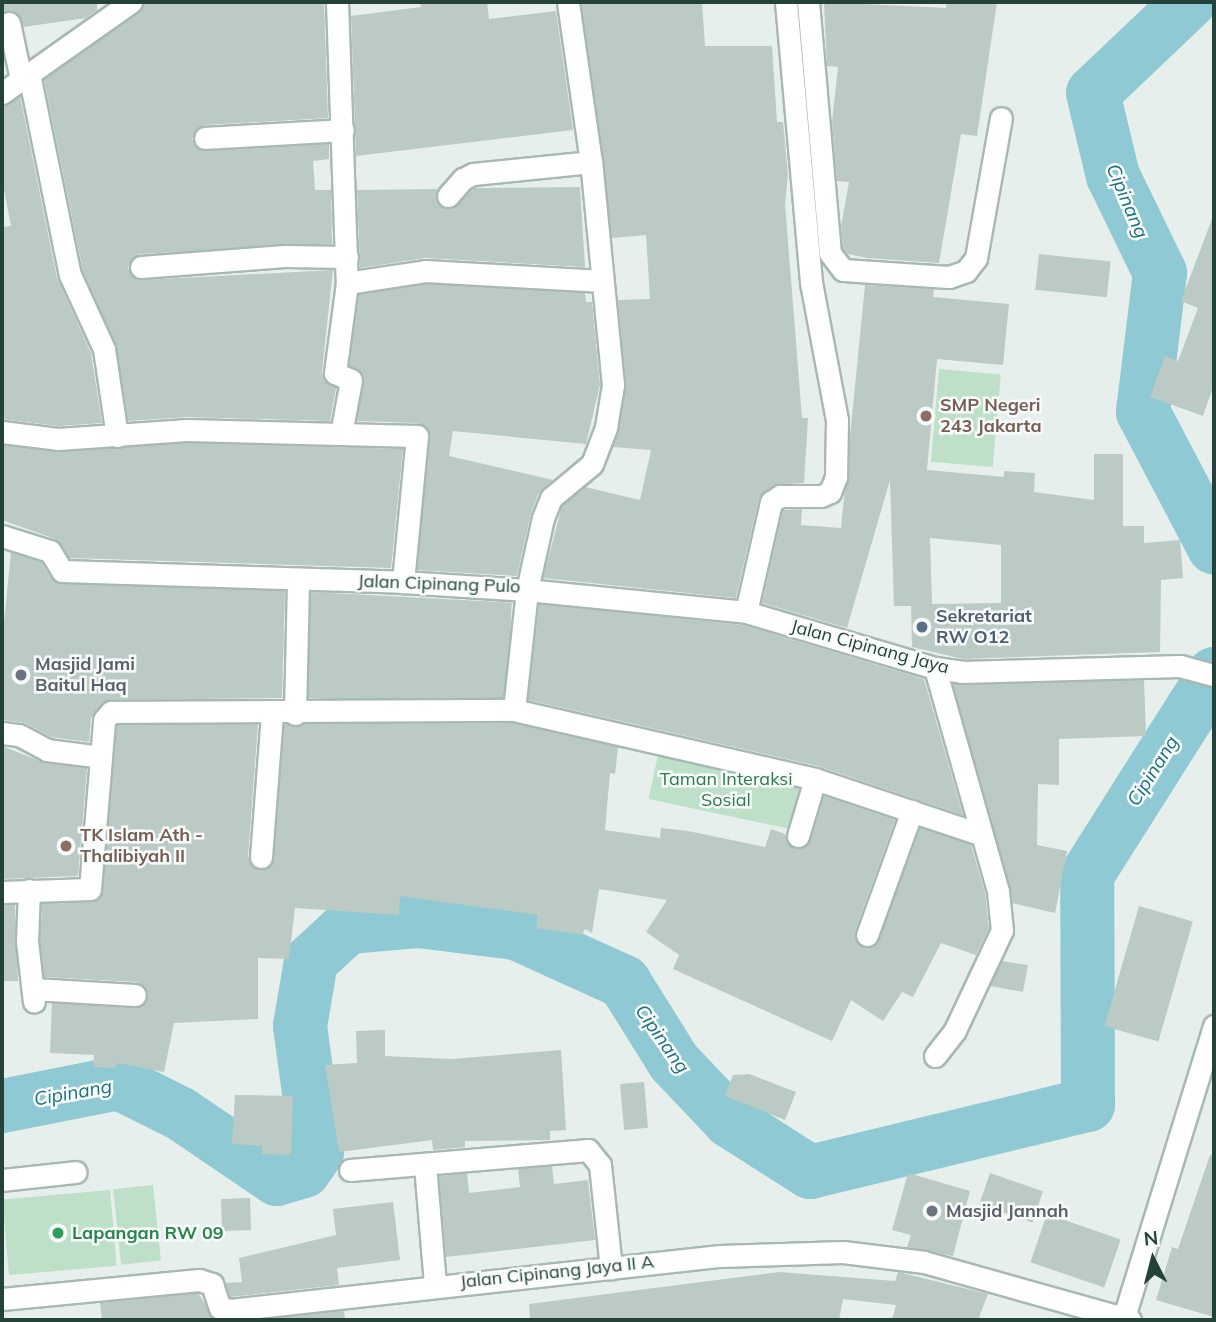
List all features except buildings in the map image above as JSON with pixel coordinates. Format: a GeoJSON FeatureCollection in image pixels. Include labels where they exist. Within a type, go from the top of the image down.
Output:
{"type":"FeatureCollection","features":[{"type":"Feature","properties":{"kind":"street"},"geometry":{"type":"LineString","coordinates":[[2,93],[131,2]]}},
{"type":"Feature","properties":{"kind":"street"},"geometry":{"type":"LineString","coordinates":[[337,2],[347,283],[335,373],[351,380],[341,434]]}},
{"type":"Feature","properties":{"kind":"street","name":"Jalan Cipinang Pulo"},"geometry":{"type":"LineString","coordinates":[[2,536],[50,551],[62,571],[403,582],[527,590],[551,498],[592,464],[606,427],[613,386],[591,162],[568,2]]}},
{"type":"Feature","properties":{"kind":"street"},"geometry":{"type":"LineString","coordinates":[[746,612],[771,502],[780,496],[821,496],[830,492],[836,477],[837,419],[811,282],[786,2]]}},
{"type":"Feature","properties":{"kind":"street"},"geometry":{"type":"LineString","coordinates":[[808,2],[830,253],[843,270],[949,277],[966,271],[976,258],[1001,118]]}},
{"type":"Feature","properties":{"kind":"street"},"geometry":{"type":"LineString","coordinates":[[9,23],[25,76],[70,275],[107,360],[117,436]]}},
{"type":"Feature","properties":{"kind":"street"},"geometry":{"type":"LineString","coordinates":[[205,138],[343,130]]}},
{"type":"Feature","properties":{"kind":"street"},"geometry":{"type":"LineString","coordinates":[[448,196],[463,179],[473,174],[591,162]]}},
{"type":"Feature","properties":{"kind":"street"},"geometry":{"type":"LineString","coordinates":[[142,267],[285,256],[347,257]]}},
{"type":"Feature","properties":{"kind":"street"},"geometry":{"type":"LineString","coordinates":[[347,283],[425,271],[603,281]]}},
{"type":"Feature","properties":{"kind":"street"},"geometry":{"type":"LineString","coordinates":[[2,432],[58,439],[187,430],[417,436],[403,582]]}},
{"type":"Feature","properties":{"kind":"street"},"geometry":{"type":"LineString","coordinates":[[295,714],[298,580]]}},
{"type":"Feature","properties":{"kind":"street"},"geometry":{"type":"LineString","coordinates":[[514,710],[527,590]]}},
{"type":"Feature","properties":{"kind":"street","name":"Jalan Cipinang Jaya"},"geometry":{"type":"LineString","coordinates":[[527,590],[746,612],[935,668],[962,672],[1180,666],[1214,675]]}},
{"type":"Feature","properties":{"kind":"street"},"geometry":{"type":"LineString","coordinates":[[935,668],[979,834],[998,891],[1002,930],[955,1030],[935,1056]]}},
{"type":"Feature","properties":{"kind":"street"},"geometry":{"type":"LineString","coordinates":[[2,892],[90,889],[104,720],[111,712],[272,715],[514,710],[815,779],[979,834]]}},
{"type":"Feature","properties":{"kind":"street"},"geometry":{"type":"LineString","coordinates":[[261,857],[272,715]]}},
{"type":"Feature","properties":{"kind":"street"},"geometry":{"type":"LineString","coordinates":[[2,733],[19,735],[47,750],[101,757]]}},
{"type":"Feature","properties":{"kind":"street"},"geometry":{"type":"LineString","coordinates":[[798,835],[815,779]]}},
{"type":"Feature","properties":{"kind":"street"},"geometry":{"type":"LineString","coordinates":[[867,935],[912,811]]}},
{"type":"Feature","properties":{"kind":"street"},"geometry":{"type":"LineString","coordinates":[[29,890],[34,995],[135,995]]}},
{"type":"Feature","properties":{"kind":"street"},"geometry":{"type":"LineString","coordinates":[[1126,1320],[1214,1026]]}},
{"type":"Feature","properties":{"kind":"street"},"geometry":{"type":"LineString","coordinates":[[350,1170],[588,1150],[600,1165],[611,1268]]}},
{"type":"Feature","properties":{"kind":"street"},"geometry":{"type":"LineString","coordinates":[[425,1165],[435,1284]]}},
{"type":"Feature","properties":{"kind":"street"},"geometry":{"type":"LineString","coordinates":[[2,1180],[76,1172]]}},
{"type":"Feature","properties":{"kind":"street","name":"Jalan Cipinang Jaya II A"},"geometry":{"type":"LineString","coordinates":[[2,1299],[199,1280],[212,1284],[220,1308],[230,1310],[435,1284],[734,1255],[883,1255],[924,1262],[1126,1320]]}},
{"type":"Feature","properties":{"kind":"green space"},"geometry":{"type":"Polygon","coordinates":[[[939,369],[1001,374],[993,467],[931,462],[939,369]]]}},
{"type":"Feature","properties":{"kind":"green space","name":"Taman Interaksi Sosial"},"geometry":{"type":"Polygon","coordinates":[[[659,750],[804,781],[793,830],[649,799],[659,750]]]}},
{"type":"Feature","properties":{"kind":"green space"},"geometry":{"type":"Polygon","coordinates":[[[153,1185],[161,1261],[121,1265],[113,1189],[153,1185]]]}},
{"type":"Feature","properties":{"kind":"green space","name":"Lapangan RW 09"},"geometry":{"type":"Polygon","coordinates":[[[110,1190],[117,1266],[9,1275],[2,1199],[110,1190]]]}},
{"type":"Feature","properties":{"kind":"waterway","name":"Cipinang"},"geometry":{"type":"LineString","coordinates":[[1189,2],[1093,93],[1113,176],[1160,273],[1143,412],[1214,547]]}},
{"type":"Feature","properties":{"kind":"waterway","name":"Cipinang"},"geometry":{"type":"LineString","coordinates":[[2,1106],[119,1083],[181,1114],[277,1179],[304,1171],[317,1152],[300,1026],[311,961],[348,927],[418,921],[516,933],[624,982],[674,1062],[730,1121],[810,1172],[1088,1105],[1087,875],[1214,674]]}},
{"type":"Feature","properties":{"kind":"place","name":"SMP Negeri 243 Jakarta"},"geometry":{"type":"Point","coordinates":[926,416]}},
{"type":"Feature","properties":{"kind":"place","name":"Sekretariat RW O12"},"geometry":{"type":"Point","coordinates":[922,627]}},
{"type":"Feature","properties":{"kind":"place","name":"Masjid Jami Baitul Haq"},"geometry":{"type":"Point","coordinates":[21,675]}},
{"type":"Feature","properties":{"kind":"place","name":"TK Islam Ath - Thalibiyah II"},"geometry":{"type":"Point","coordinates":[66,846]}},
{"type":"Feature","properties":{"kind":"place","name":"Masjid Jannah"},"geometry":{"type":"Point","coordinates":[932,1211]}},
{"type":"Feature","properties":{"kind":"place","name":"Lapangan RW 09"},"geometry":{"type":"Point","coordinates":[58,1233]}}]}
